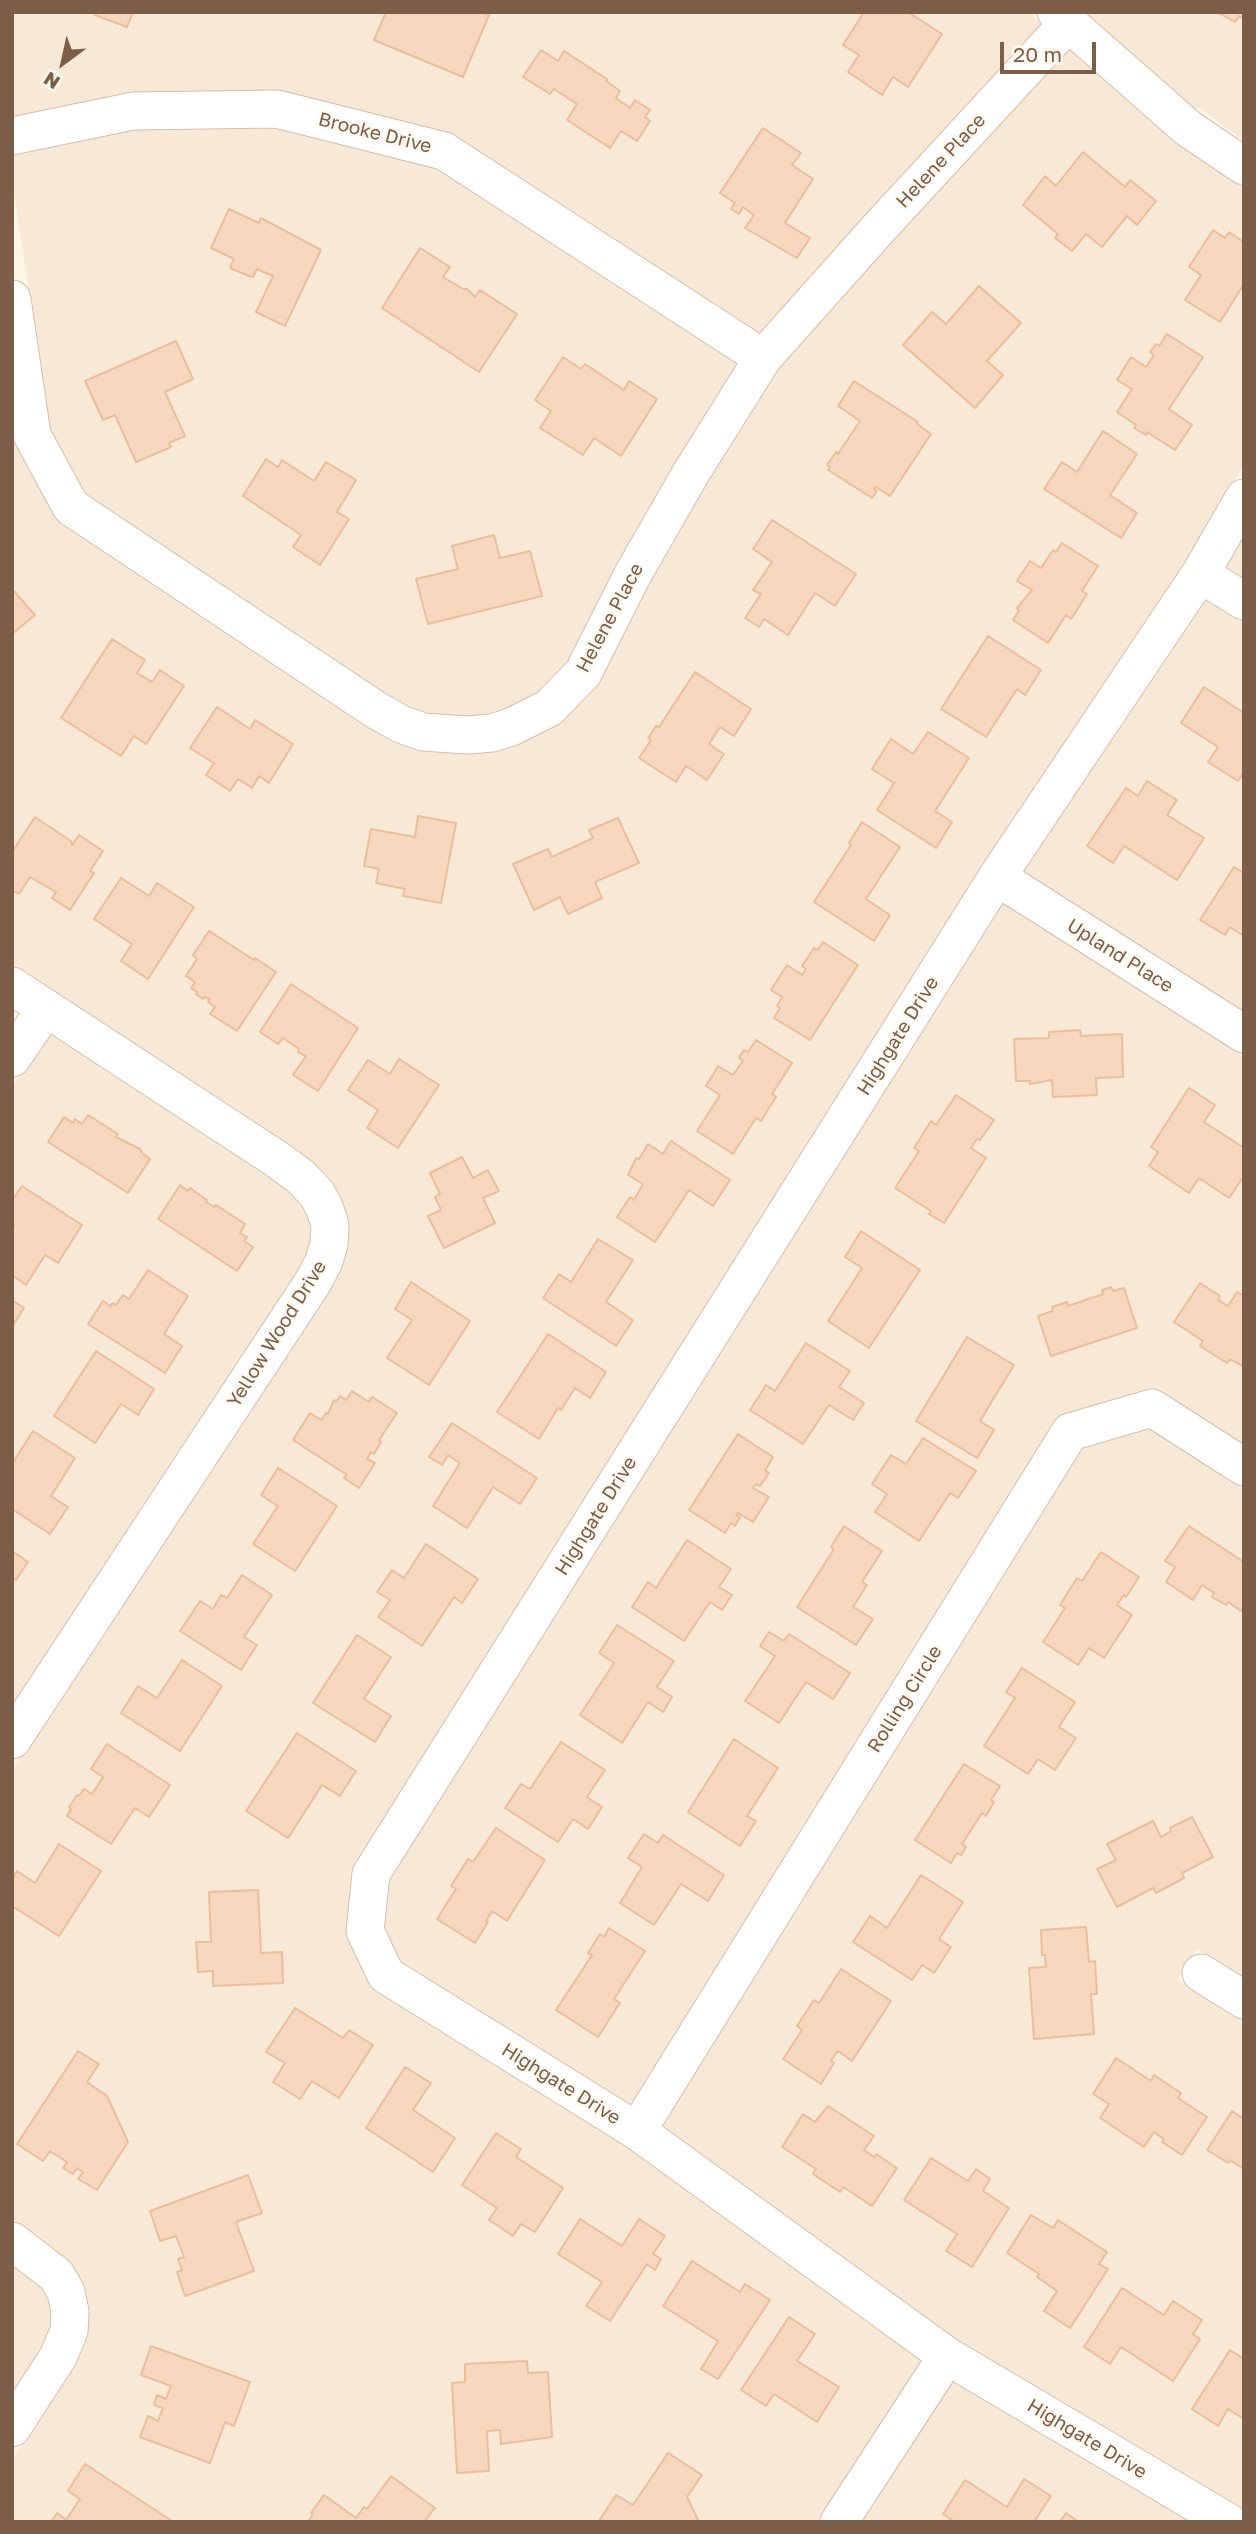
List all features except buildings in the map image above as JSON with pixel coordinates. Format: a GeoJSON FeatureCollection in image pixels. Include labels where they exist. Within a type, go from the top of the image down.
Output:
{"type":"FeatureCollection","features":[{"type":"Feature","properties":{"kind":"street"},"geometry":{"type":"LineString","coordinates":[[1062,18],[1189,129],[1244,166]]}},
{"type":"Feature","properties":{"kind":"street","name":"Helene Place"},"geometry":{"type":"LineString","coordinates":[[12,299],[32,435],[71,507],[376,710],[423,732],[492,733],[511,727],[549,708],[583,674],[646,551],[763,358],[1062,18]]}},
{"type":"Feature","properties":{"kind":"street","name":"Brooke Drive"},"geometry":{"type":"LineString","coordinates":[[12,136],[133,111],[277,108],[444,151],[763,358]]}},
{"type":"Feature","properties":{"kind":"street","name":"Highgate Drive"},"geometry":{"type":"LineString","coordinates":[[1228,2522],[947,2356],[637,2131],[386,1975],[365,1931],[372,1874],[997,877],[1200,574],[1244,498]]}},
{"type":"Feature","properties":{"kind":"street"},"geometry":{"type":"LineString","coordinates":[[1200,574],[1244,601]]}},
{"type":"Feature","properties":{"kind":"street","name":"Upland Place"},"geometry":{"type":"LineString","coordinates":[[997,877],[1244,1034]]}},
{"type":"Feature","properties":{"kind":"street","name":"Yellow Wood Drive"},"geometry":{"type":"LineString","coordinates":[[12,986],[286,1166],[317,1194],[331,1225],[330,1244],[313,1282],[12,1740]]}},
{"type":"Feature","properties":{"kind":"street"},"geometry":{"type":"LineString","coordinates":[[12,1058],[46,1008]]}},
{"type":"Feature","properties":{"kind":"street","name":"Rolling Circle"},"geometry":{"type":"LineString","coordinates":[[637,2131],[1070,1433],[1152,1408],[1244,1467]]}},
{"type":"Feature","properties":{"kind":"street"},"geometry":{"type":"LineString","coordinates":[[1202,1973],[1244,2000]]}},
{"type":"Feature","properties":{"kind":"street"},"geometry":{"type":"LineString","coordinates":[[12,2241],[57,2275],[66,2292],[69,2312],[69,2331],[58,2357],[12,2428]]}},
{"type":"Feature","properties":{"kind":"street"},"geometry":{"type":"LineString","coordinates":[[839,2522],[947,2356]]}},
{"type":"Feature","properties":{"kind":"shaded area"},"geometry":{"type":"Polygon","coordinates":[[[12,12],[1030,12],[1044,26],[762,335],[449,133],[278,91],[134,93],[12,119],[12,12]]]}},
{"type":"Feature","properties":{"kind":"shaded area"},"geometry":{"type":"Polygon","coordinates":[[[1083,12],[1244,12],[1244,141],[1198,107],[1195,110],[1083,12]]]}},
{"type":"Feature","properties":{"kind":"shaded area"},"geometry":{"type":"Polygon","coordinates":[[[1068,48],[1178,144],[1244,188],[1244,465],[1186,566],[349,1940],[370,1984],[376,1990],[627,2147],[924,2361],[819,2522],[12,2522],[12,2459],[57,2390],[83,2287],[68,2261],[37,2235],[12,2219],[12,1770],[328,1289],[340,1199],[329,1180],[314,1164],[288,1144],[12,964],[12,420],[15,440],[61,523],[366,726],[393,741],[419,750],[466,753],[495,750],[647,581],[705,481],[776,368],[890,239],[1068,48]]]}},
{"type":"Feature","properties":{"kind":"shaded area"},"geometry":{"type":"Polygon","coordinates":[[[273,126],[436,168],[739,365],[569,664],[540,693],[506,711],[469,717],[428,715],[386,694],[84,494],[49,427],[12,179],[12,155],[133,128],[273,126]]]}},
{"type":"Feature","properties":{"kind":"shaded area"},"geometry":{"type":"Polygon","coordinates":[[[1244,531],[1244,580],[1223,567],[1244,531]]]}},
{"type":"Feature","properties":{"kind":"shaded area"},"geometry":{"type":"Polygon","coordinates":[[[1203,598],[1244,624],[1244,1012],[1021,870],[1203,598]]]}},
{"type":"Feature","properties":{"kind":"shaded area"},"geometry":{"type":"Polygon","coordinates":[[[1001,902],[1244,1056],[1244,1445],[1162,1392],[1149,1391],[1067,1415],[633,2107],[399,1961],[383,1926],[388,1879],[1001,902]]]}},
{"type":"Feature","properties":{"kind":"shaded area"},"geometry":{"type":"Polygon","coordinates":[[[49,1032],[267,1175],[303,1206],[313,1229],[312,1243],[299,1274],[12,1710],[12,1087],[49,1032]]]}},
{"type":"Feature","properties":{"kind":"shaded area"},"geometry":{"type":"Polygon","coordinates":[[[1148,1427],[1244,1489],[1244,1978],[1197,1949],[1178,1980],[1244,2022],[1244,2509],[957,2340],[660,2125],[1080,1448],[1148,1427]]]}},
{"type":"Feature","properties":{"kind":"shaded area"},"geometry":{"type":"Polygon","coordinates":[[[12,2263],[43,2288],[50,2300],[52,2314],[51,2328],[43,2350],[12,2398],[12,2263]]]}},
{"type":"Feature","properties":{"kind":"shaded area"},"geometry":{"type":"Polygon","coordinates":[[[951,2380],[1191,2522],[859,2522],[951,2380]]]}}]}
